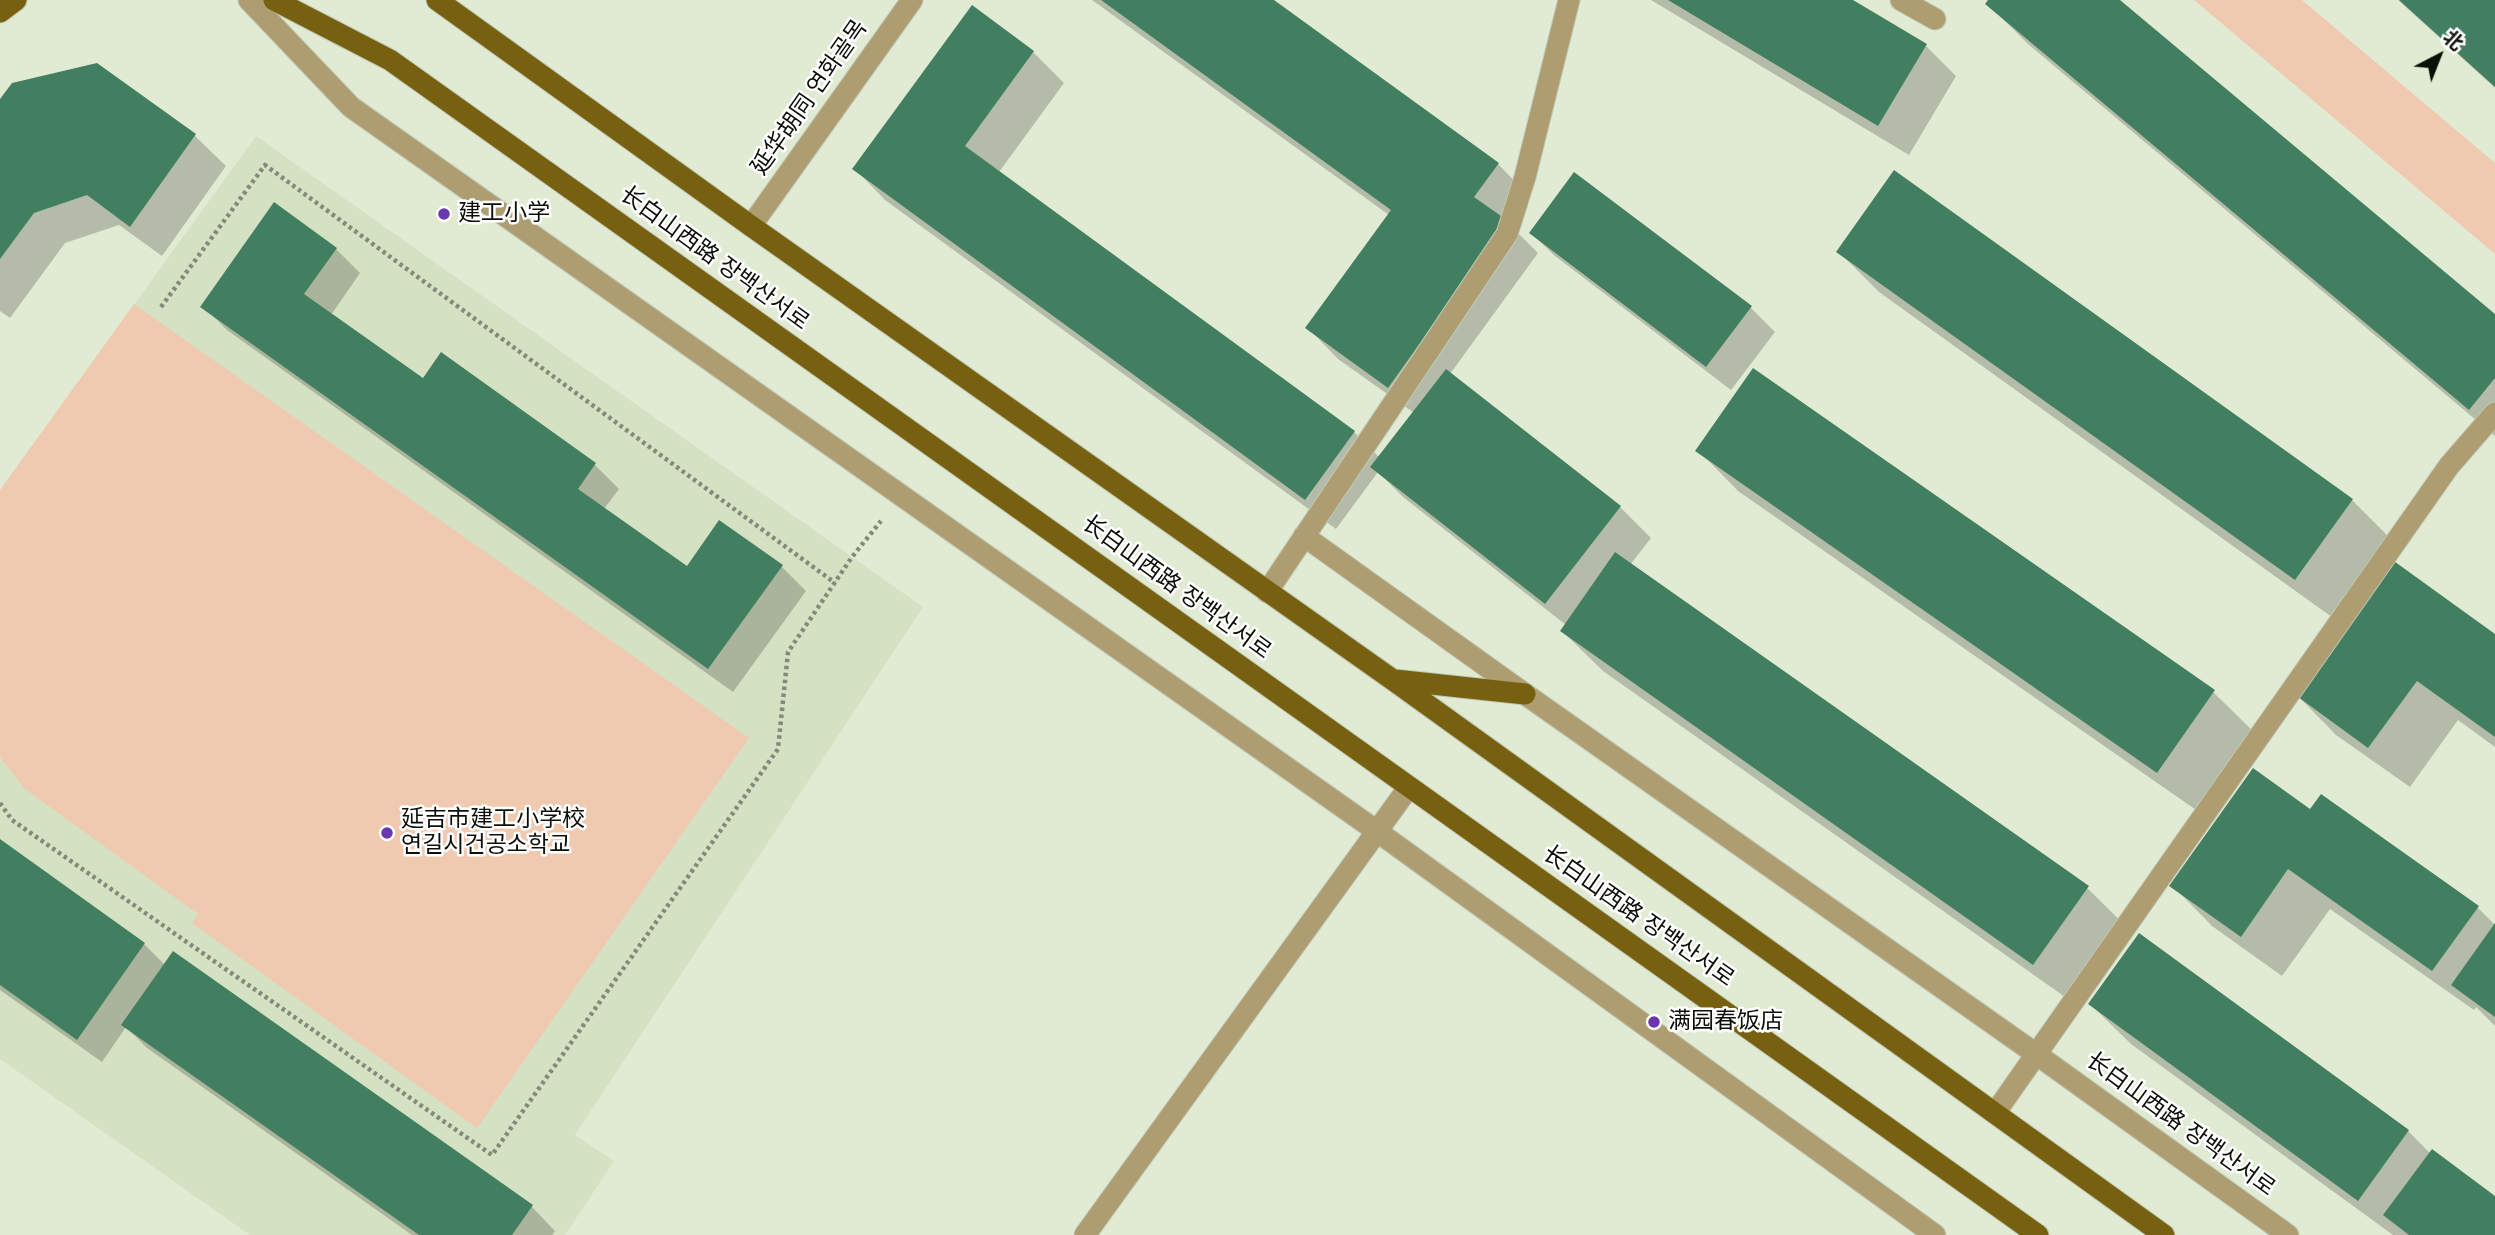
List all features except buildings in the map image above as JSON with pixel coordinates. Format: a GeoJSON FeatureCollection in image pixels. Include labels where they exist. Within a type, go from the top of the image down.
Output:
{"type":"FeatureCollection","features":[{"type":"Feature","properties":{"kind":"main road"},"geometry":{"type":"LineString","coordinates":[[0,12],[16,0]]}},
{"type":"Feature","properties":{"kind":"main road","name":"长白山西路 장백산서로"},"geometry":{"type":"LineString","coordinates":[[274,0],[390,60],[2038,1235]]}},
{"type":"Feature","properties":{"kind":"main road","name":"长白山西路 장백산서로"},"geometry":{"type":"LineString","coordinates":[[437,0],[751,226],[1393,680],[2164,1235]]}},
{"type":"Feature","properties":{"kind":"main road"},"geometry":{"type":"LineString","coordinates":[[1393,680],[1525,694]]}},
{"type":"Feature","properties":{"kind":"street"},"geometry":{"type":"LineString","coordinates":[[249,0],[351,107],[1378,832],[1935,1235]]}},
{"type":"Feature","properties":{"kind":"street","name":"延华胡同 연화골목"},"geometry":{"type":"LineString","coordinates":[[751,226],[912,0]]}},
{"type":"Feature","properties":{"kind":"street"},"geometry":{"type":"LineString","coordinates":[[1267,592],[1507,234],[1525,177],[1569,0]]}},
{"type":"Feature","properties":{"kind":"street"},"geometry":{"type":"LineString","coordinates":[[1901,0],[1935,19]]}},
{"type":"Feature","properties":{"kind":"street"},"geometry":{"type":"LineString","coordinates":[[1995,1114],[2449,466],[2495,413]]}},
{"type":"Feature","properties":{"kind":"street","name":"长白山西路 장백산서로"},"geometry":{"type":"LineString","coordinates":[[1304,536],[2288,1235]]}},
{"type":"Feature","properties":{"kind":"street"},"geometry":{"type":"LineString","coordinates":[[1085,1235],[1409,787]]}},
{"type":"Feature","properties":{"kind":"path"},"geometry":{"type":"LineString","coordinates":[[161,307],[265,165],[835,583]]}},
{"type":"Feature","properties":{"kind":"path"},"geometry":{"type":"LineString","coordinates":[[0,803],[12,820],[492,1155],[778,749],[788,652],[881,520]]}},
{"type":"Feature","properties":{"kind":"shaded area"},"geometry":{"type":"Polygon","coordinates":[[[2194,0],[2302,0],[2495,163],[2495,254],[2194,0]]]}},
{"type":"Feature","properties":{"kind":"shaded area","name":"延吉市建工小学校 연길시건공소학교"},"geometry":{"type":"Polygon","coordinates":[[[256,136],[923,607],[575,1135],[614,1161],[565,1235],[250,1235],[0,1059],[0,490],[256,136]]]}},
{"type":"Feature","properties":{"kind":"shaded area"},"geometry":{"type":"Polygon","coordinates":[[[134,304],[749,738],[477,1128],[192,923],[198,914],[25,789],[0,757],[0,490],[134,304]]]}},
{"type":"Feature","properties":{"kind":"place","name":"建工小学"},"geometry":{"type":"Point","coordinates":[444,214]}},
{"type":"Feature","properties":{"kind":"place","name":"延吉市建工小学校 연길시건공소학교"},"geometry":{"type":"Point","coordinates":[387,833]}},
{"type":"Feature","properties":{"kind":"place","name":"满园春饭店"},"geometry":{"type":"Point","coordinates":[1654,1022]}}]}
